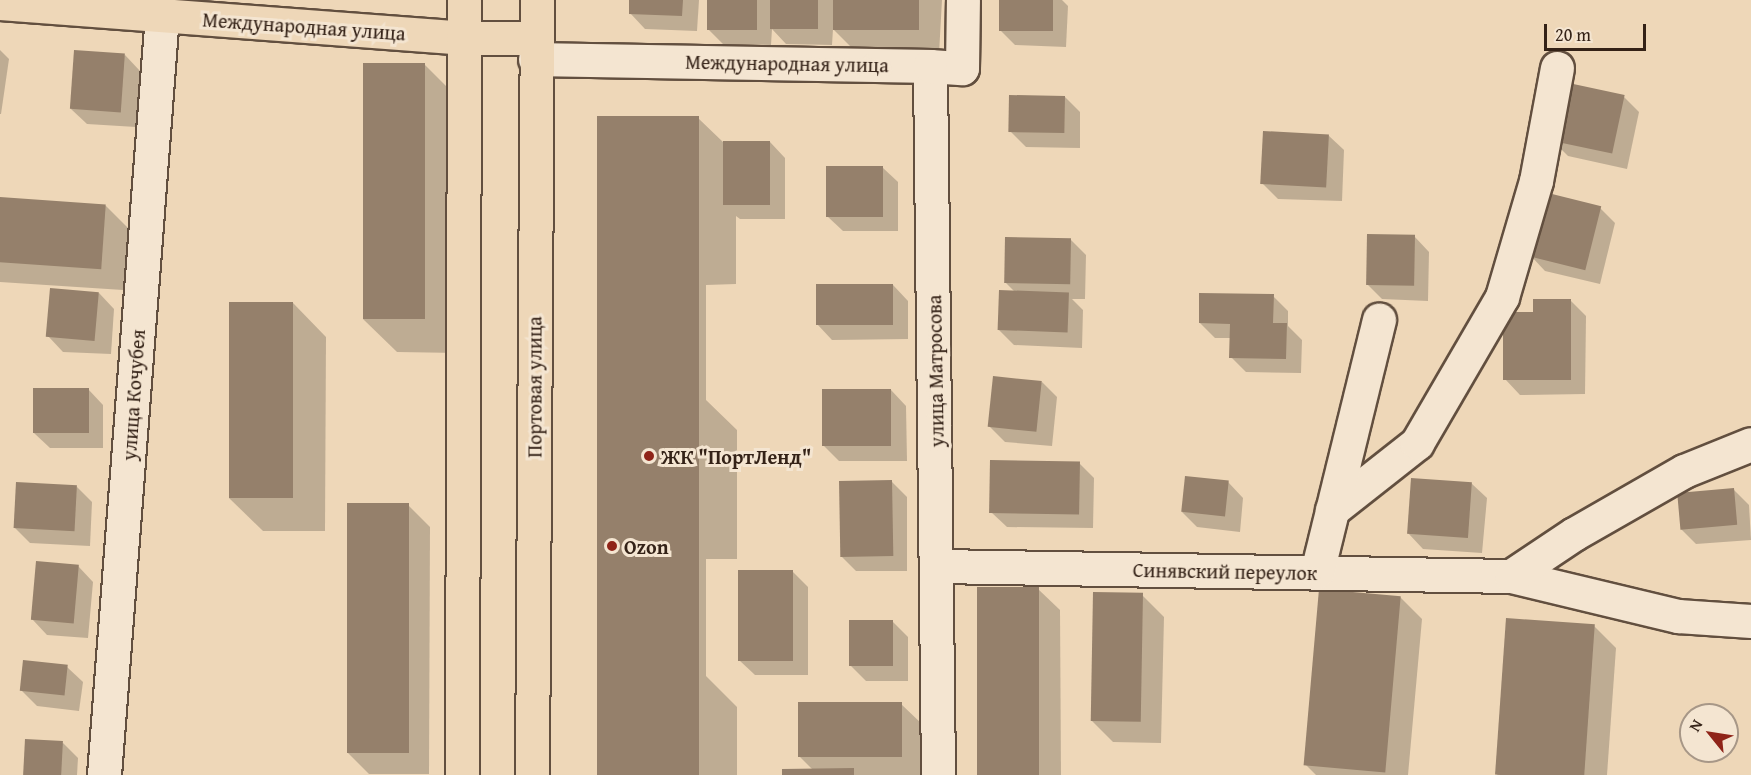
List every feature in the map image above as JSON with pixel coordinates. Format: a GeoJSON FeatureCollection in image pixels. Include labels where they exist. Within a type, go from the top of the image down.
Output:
{"type":"FeatureCollection","features":[{"type":"Feature","properties":{"kind":"main road"},"geometry":{"type":"LineString","coordinates":[[462,775],[464,0]]}},
{"type":"Feature","properties":{"kind":"main road","name":"Портовая улица"},"geometry":{"type":"LineString","coordinates":[[532,775],[537,0]]}},
{"type":"Feature","properties":{"kind":"main road","name":"Международная улица"},"geometry":{"type":"LineString","coordinates":[[0,3],[162,15],[204,10],[464,38],[536,49]]}},
{"type":"Feature","properties":{"kind":"street"},"geometry":{"type":"LineString","coordinates":[[930,66],[962,68],[963,0]]}},
{"type":"Feature","properties":{"kind":"street","name":"улица Кочубея"},"geometry":{"type":"LineString","coordinates":[[104,775],[162,15]]}},
{"type":"Feature","properties":{"kind":"street","name":"Международная улица"},"geometry":{"type":"LineString","coordinates":[[536,49],[930,66]]}},
{"type":"Feature","properties":{"kind":"street","name":"улица Матросова"},"geometry":{"type":"LineString","coordinates":[[930,66],[938,566],[938,775]]}},
{"type":"Feature","properties":{"kind":"street"},"geometry":{"type":"LineString","coordinates":[[1332,510],[1417,442],[1502,297],[1536,181],[1557,68]]}},
{"type":"Feature","properties":{"kind":"street"},"geometry":{"type":"LineString","coordinates":[[1317,572],[1379,319]]}},
{"type":"Feature","properties":{"kind":"street"},"geometry":{"type":"LineString","coordinates":[[1511,576],[1574,534],[1684,471],[1751,444]]}},
{"type":"Feature","properties":{"kind":"street","name":"Синявский переулок"},"geometry":{"type":"LineString","coordinates":[[938,566],[1511,576],[1678,616],[1751,621]]}},
{"type":"Feature","properties":{"kind":"building"},"geometry":{"type":"Polygon","coordinates":[[[629,0],[683,0],[682,16],[629,14],[629,0]]]}},
{"type":"Feature","properties":{"kind":"building"},"geometry":{"type":"Polygon","coordinates":[[[707,0],[757,0],[757,30],[707,30],[707,0]]]}},
{"type":"Feature","properties":{"kind":"building"},"geometry":{"type":"Polygon","coordinates":[[[770,0],[818,0],[818,29],[770,29],[770,0]]]}},
{"type":"Feature","properties":{"kind":"building"},"geometry":{"type":"Polygon","coordinates":[[[833,0],[919,0],[919,30],[833,30],[833,0]]]}},
{"type":"Feature","properties":{"kind":"building"},"geometry":{"type":"Polygon","coordinates":[[[999,0],[1053,0],[1053,31],[999,31],[999,0]]]}},
{"type":"Feature","properties":{"kind":"building"},"geometry":{"type":"Polygon","coordinates":[[[74,50],[125,54],[121,112],[70,109],[74,50]]]}},
{"type":"Feature","properties":{"kind":"building"},"geometry":{"type":"Polygon","coordinates":[[[363,63],[425,63],[425,319],[363,319],[363,63]]]}},
{"type":"Feature","properties":{"kind":"building"},"geometry":{"type":"Polygon","coordinates":[[[1564,82],[1625,95],[1612,154],[1552,141],[1564,82]]]}},
{"type":"Feature","properties":{"kind":"building"},"geometry":{"type":"Polygon","coordinates":[[[1009,95],[1065,96],[1064,133],[1008,132],[1009,95]]]}},
{"type":"Feature","properties":{"kind":"building","name":"ЖК \"ПортЛенд\""},"geometry":{"type":"Polygon","coordinates":[[[597,116],[699,116],[699,775],[597,775],[597,116]]]}},
{"type":"Feature","properties":{"kind":"building"},"geometry":{"type":"Polygon","coordinates":[[[1263,131],[1329,134],[1326,187],[1260,184],[1263,131]]]}},
{"type":"Feature","properties":{"kind":"building"},"geometry":{"type":"Polygon","coordinates":[[[723,141],[770,141],[770,205],[723,205],[723,141]]]}},
{"type":"Feature","properties":{"kind":"building"},"geometry":{"type":"Polygon","coordinates":[[[826,166],[883,166],[883,217],[826,217],[826,166]]]}},
{"type":"Feature","properties":{"kind":"building"},"geometry":{"type":"Polygon","coordinates":[[[1544,192],[1601,206],[1585,270],[1528,256],[1544,192]]]}},
{"type":"Feature","properties":{"kind":"building"},"geometry":{"type":"Polygon","coordinates":[[[0,197],[106,204],[101,269],[0,262],[0,197]]]}},
{"type":"Feature","properties":{"kind":"building"},"geometry":{"type":"Polygon","coordinates":[[[1367,234],[1415,235],[1414,286],[1366,285],[1367,234]]]}},
{"type":"Feature","properties":{"kind":"building"},"geometry":{"type":"Polygon","coordinates":[[[1005,237],[1071,238],[1070,284],[1004,283],[1005,237]]]}},
{"type":"Feature","properties":{"kind":"building"},"geometry":{"type":"Polygon","coordinates":[[[816,284],[893,284],[893,325],[816,325],[816,284]]]}},
{"type":"Feature","properties":{"kind":"building"},"geometry":{"type":"Polygon","coordinates":[[[50,288],[99,292],[95,341],[46,337],[50,288]]]}},
{"type":"Feature","properties":{"kind":"building"},"geometry":{"type":"Polygon","coordinates":[[[999,290],[1069,292],[1068,332],[998,330],[999,290]]]}},
{"type":"Feature","properties":{"kind":"building"},"geometry":{"type":"Polygon","coordinates":[[[1199,293],[1274,294],[1273,323],[1287,323],[1286,359],[1229,358],[1230,324],[1199,323],[1199,293]]]}},
{"type":"Feature","properties":{"kind":"building"},"geometry":{"type":"Polygon","coordinates":[[[1533,299],[1571,299],[1571,380],[1503,380],[1503,312],[1533,312],[1533,299]]]}},
{"type":"Feature","properties":{"kind":"building"},"geometry":{"type":"Polygon","coordinates":[[[229,302],[293,302],[293,498],[229,498],[229,302]]]}},
{"type":"Feature","properties":{"kind":"building"},"geometry":{"type":"Polygon","coordinates":[[[993,376],[1042,381],[1036,432],[988,427],[993,376]]]}},
{"type":"Feature","properties":{"kind":"building"},"geometry":{"type":"Polygon","coordinates":[[[33,388],[89,388],[89,433],[33,433],[33,388]]]}},
{"type":"Feature","properties":{"kind":"building"},"geometry":{"type":"Polygon","coordinates":[[[822,389],[891,389],[891,446],[822,446],[822,389]]]}},
{"type":"Feature","properties":{"kind":"building"},"geometry":{"type":"Polygon","coordinates":[[[990,460],[1080,462],[1079,515],[989,513],[990,460]]]}},
{"type":"Feature","properties":{"kind":"building"},"geometry":{"type":"Polygon","coordinates":[[[1185,476],[1229,481],[1225,516],[1181,512],[1185,476]]]}},
{"type":"Feature","properties":{"kind":"building"},"geometry":{"type":"Polygon","coordinates":[[[1411,478],[1472,482],[1468,538],[1407,534],[1411,478]]]}},
{"type":"Feature","properties":{"kind":"building"},"geometry":{"type":"Polygon","coordinates":[[[892,480],[893,556],[840,557],[839,481],[892,480]]]}},
{"type":"Feature","properties":{"kind":"building"},"geometry":{"type":"Polygon","coordinates":[[[16,482],[77,485],[75,531],[14,528],[16,482]]]}},
{"type":"Feature","properties":{"kind":"building"},"geometry":{"type":"Polygon","coordinates":[[[1734,488],[1737,525],[1680,530],[1677,493],[1734,488]]]}},
{"type":"Feature","properties":{"kind":"building"},"geometry":{"type":"Polygon","coordinates":[[[347,503],[409,503],[409,753],[347,753],[347,503]]]}},
{"type":"Feature","properties":{"kind":"building"},"geometry":{"type":"Polygon","coordinates":[[[36,561],[79,565],[74,624],[31,620],[36,561]]]}},
{"type":"Feature","properties":{"kind":"building"},"geometry":{"type":"Polygon","coordinates":[[[738,570],[793,570],[793,661],[738,661],[738,570]]]}},
{"type":"Feature","properties":{"kind":"building"},"geometry":{"type":"Polygon","coordinates":[[[977,587],[1039,587],[1039,775],[977,775],[977,587]]]}},
{"type":"Feature","properties":{"kind":"building"},"geometry":{"type":"Polygon","coordinates":[[[1319,589],[1401,596],[1385,772],[1304,765],[1319,589]]]}},
{"type":"Feature","properties":{"kind":"building"},"geometry":{"type":"Polygon","coordinates":[[[1093,592],[1143,593],[1141,722],[1091,721],[1093,592]]]}},
{"type":"Feature","properties":{"kind":"building"},"geometry":{"type":"Polygon","coordinates":[[[1506,618],[1595,624],[1584,775],[1495,775],[1506,618]]]}},
{"type":"Feature","properties":{"kind":"building"},"geometry":{"type":"Polygon","coordinates":[[[849,620],[893,620],[893,666],[849,666],[849,620]]]}},
{"type":"Feature","properties":{"kind":"building"},"geometry":{"type":"Polygon","coordinates":[[[23,660],[68,665],[65,696],[20,691],[23,660]]]}},
{"type":"Feature","properties":{"kind":"building"},"geometry":{"type":"Polygon","coordinates":[[[798,702],[902,702],[902,757],[798,757],[798,702]]]}},
{"type":"Feature","properties":{"kind":"building"},"geometry":{"type":"Polygon","coordinates":[[[25,739],[63,741],[61,775],[23,775],[25,739]]]}},
{"type":"Feature","properties":{"kind":"building"},"geometry":{"type":"Polygon","coordinates":[[[854,768],[854,775],[782,775],[782,769],[854,768]]]}},
{"type":"Feature","properties":{"kind":"place","name":"ЖК \"ПортЛенд\""},"geometry":{"type":"Point","coordinates":[649,456]}},
{"type":"Feature","properties":{"kind":"place","name":"Ozon"},"geometry":{"type":"Point","coordinates":[612,546]}}]}
